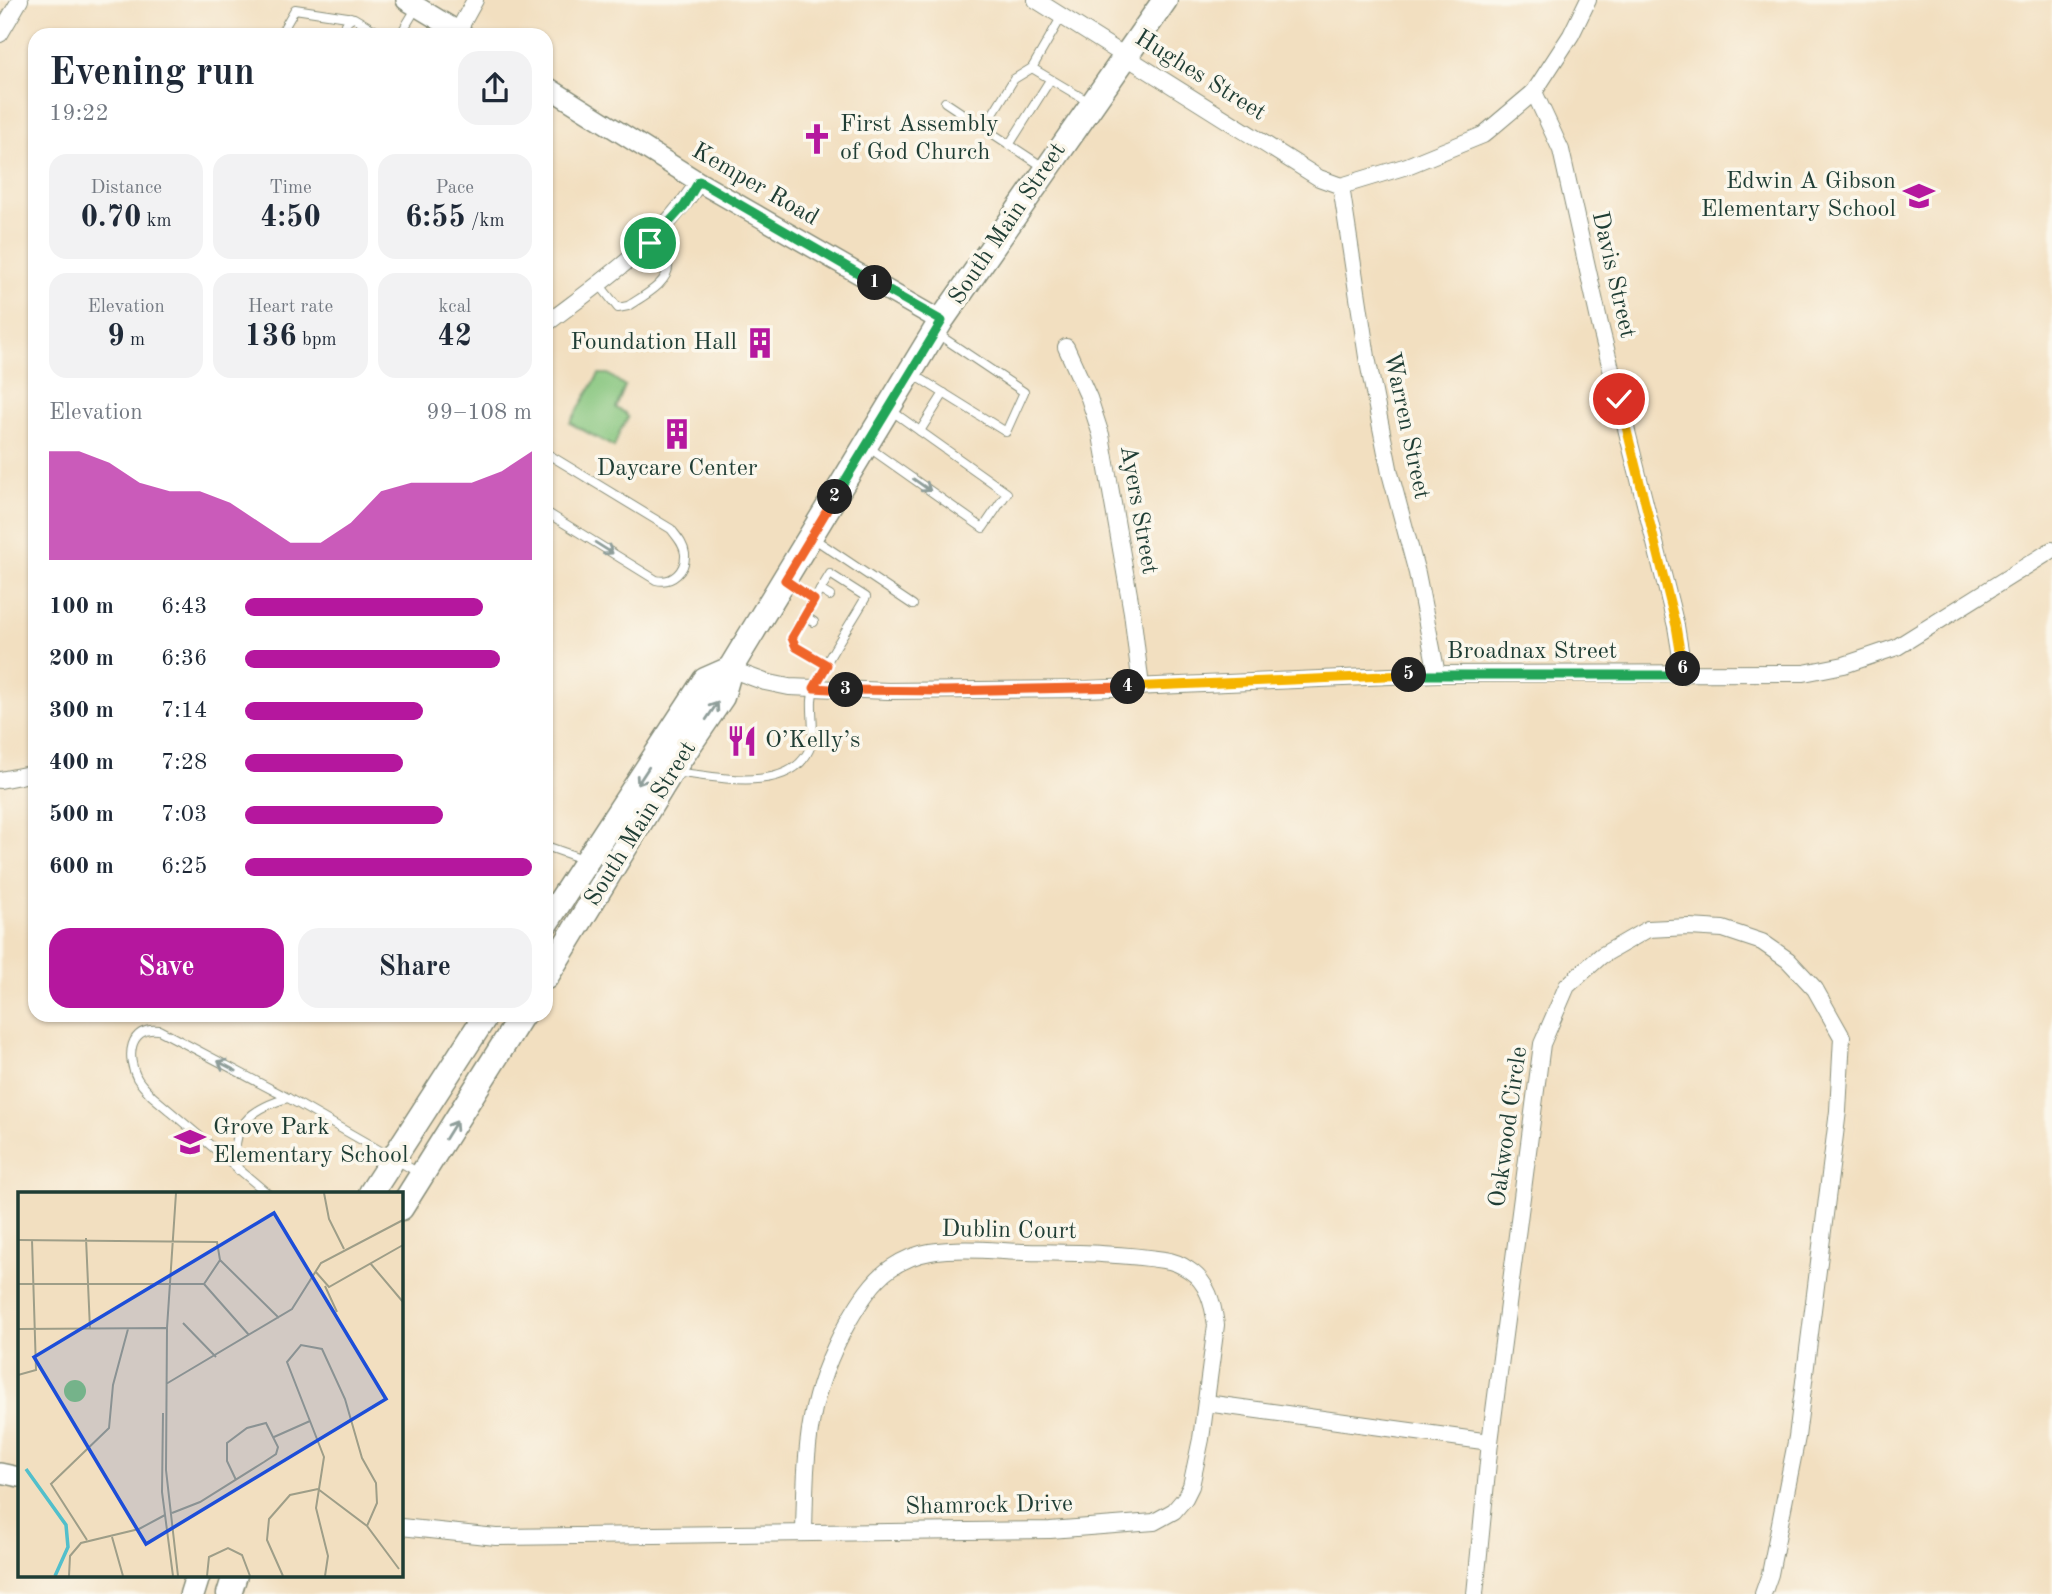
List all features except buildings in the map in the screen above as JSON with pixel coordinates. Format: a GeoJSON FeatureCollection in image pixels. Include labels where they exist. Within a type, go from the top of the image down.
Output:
{"type":"FeatureCollection","features":[{"type":"Feature","properties":{"kind":"main road","name":"South Main Street"},"geometry":{"type":"LineString","coordinates":[[553,966],[671,772],[722,697],[730,669],[938,327],[1165,0]]}},
{"type":"Feature","properties":{"kind":"main road","name":"South Main Street"},"geometry":{"type":"LineString","coordinates":[[553,912],[705,680],[730,669]]}},
{"type":"Feature","properties":{"kind":"main road"},"geometry":{"type":"LineString","coordinates":[[372,1192],[481,1022]]}},
{"type":"Feature","properties":{"kind":"main road"},"geometry":{"type":"LineString","coordinates":[[402,1206],[518,1022]]}},
{"type":"Feature","properties":{"kind":"main road"},"geometry":{"type":"LineString","coordinates":[[192,1594],[198,1576]]}},
{"type":"Feature","properties":{"kind":"main road"},"geometry":{"type":"LineString","coordinates":[[229,1594],[235,1576]]}},
{"type":"Feature","properties":{"kind":"street"},"geometry":{"type":"LineString","coordinates":[[0,34],[20,0]]}},
{"type":"Feature","properties":{"kind":"street"},"geometry":{"type":"LineString","coordinates":[[463,28],[475,0]]}},
{"type":"Feature","properties":{"kind":"street","name":"Hughes Street"},"geometry":{"type":"LineString","coordinates":[[1036,0],[1319,178],[1341,186]]}},
{"type":"Feature","properties":{"kind":"street"},"geometry":{"type":"LineString","coordinates":[[1341,186],[1407,166],[1483,135],[1534,92],[1565,45],[1588,0]]}},
{"type":"Feature","properties":{"kind":"street"},"geometry":{"type":"LineString","coordinates":[[411,3],[453,28]]}},
{"type":"Feature","properties":{"kind":"street","name":"Kemper Road"},"geometry":{"type":"LineString","coordinates":[[553,90],[938,327]]}},
{"type":"Feature","properties":{"kind":"street","name":"Davis Street"},"geometry":{"type":"LineString","coordinates":[[1534,92],[1561,150],[1601,329],[1676,626],[1685,675]]}},
{"type":"Feature","properties":{"kind":"street"},"geometry":{"type":"LineString","coordinates":[[553,319],[653,240],[684,206],[699,181]]}},
{"type":"Feature","properties":{"kind":"street","name":"Warren Street"},"geometry":{"type":"LineString","coordinates":[[1341,186],[1369,370],[1390,473],[1417,573],[1437,674]]}},
{"type":"Feature","properties":{"kind":"street","name":"Ayers Street"},"geometry":{"type":"LineString","coordinates":[[1066,347],[1089,398],[1101,435],[1132,612],[1141,687]]}},
{"type":"Feature","properties":{"kind":"street","name":"Broadnax Street"},"geometry":{"type":"LineString","coordinates":[[730,669],[765,682],[789,687],[945,691],[1141,687],[1437,674],[1804,673],[1844,666],[1897,647],[2052,550]]}},
{"type":"Feature","properties":{"kind":"street"},"geometry":{"type":"LineString","coordinates":[[0,780],[28,774]]}},
{"type":"Feature","properties":{"kind":"street","name":"Oakwood Circle"},"geometry":{"type":"LineString","coordinates":[[1475,1594],[1490,1442],[1542,1044],[1567,986],[1601,956],[1648,929],[1689,927],[1723,929],[1762,942],[1788,960],[1815,989],[1842,1037],[1838,1111],[1797,1437],[1770,1574],[1763,1594]]}},
{"type":"Feature","properties":{"kind":"street","name":"Dublin Court"},"geometry":{"type":"LineString","coordinates":[[804,1532],[806,1455],[811,1413],[820,1379],[855,1309],[890,1268],[911,1257],[931,1252],[974,1250],[1071,1253],[1162,1260],[1189,1270],[1207,1290],[1216,1325],[1206,1403]]}},
{"type":"Feature","properties":{"kind":"street"},"geometry":{"type":"LineString","coordinates":[[1206,1403],[1490,1442]]}},
{"type":"Feature","properties":{"kind":"street","name":"Shamrock Drive"},"geometry":{"type":"LineString","coordinates":[[402,1527],[496,1537],[1050,1530],[1154,1522],[1174,1511],[1185,1499],[1191,1486],[1206,1403]]}},
{"type":"Feature","properties":{"kind":"street"},"geometry":{"type":"LineString","coordinates":[[0,1474],[18,1477]]}},
{"type":"Feature","properties":{"kind":"lane"},"geometry":{"type":"LineString","coordinates":[[402,28],[411,3]]}},
{"type":"Feature","properties":{"kind":"lane"},"geometry":{"type":"LineString","coordinates":[[284,28],[295,9],[350,17],[370,28]]}},
{"type":"Feature","properties":{"kind":"lane"},"geometry":{"type":"LineString","coordinates":[[984,128],[1014,79],[1032,68],[1062,16]]}},
{"type":"Feature","properties":{"kind":"lane"},"geometry":{"type":"LineString","coordinates":[[344,28],[350,17]]}},
{"type":"Feature","properties":{"kind":"lane"},"geometry":{"type":"LineString","coordinates":[[1032,68],[1091,103]]}},
{"type":"Feature","properties":{"kind":"lane"},"geometry":{"type":"LineString","coordinates":[[1009,145],[1050,80]]}},
{"type":"Feature","properties":{"kind":"lane"},"geometry":{"type":"LineString","coordinates":[[945,102],[1046,169]]}},
{"type":"Feature","properties":{"kind":"lane"},"geometry":{"type":"LineString","coordinates":[[599,284],[618,308],[628,306],[662,281],[667,275],[667,261],[653,240]]}},
{"type":"Feature","properties":{"kind":"lane"},"geometry":{"type":"LineString","coordinates":[[911,372],[1006,432],[1024,392],[938,327]]}},
{"type":"Feature","properties":{"kind":"lane"},"geometry":{"type":"LineString","coordinates":[[920,430],[944,393]]}},
{"type":"Feature","properties":{"kind":"lane"},"geometry":{"type":"LineString","coordinates":[[866,446],[983,528],[1007,493],[888,409]]}},
{"type":"Feature","properties":{"kind":"lane"},"geometry":{"type":"LineString","coordinates":[[553,457],[671,529],[681,542],[685,554],[680,574],[664,582],[656,580],[553,516]]}},
{"type":"Feature","properties":{"kind":"lane"},"geometry":{"type":"LineString","coordinates":[[811,536],[913,605]]}},
{"type":"Feature","properties":{"kind":"lane"},"geometry":{"type":"LineString","coordinates":[[671,772],[758,781],[791,770],[808,750],[813,729],[814,688],[866,597],[830,573],[792,638],[796,647],[827,665]]}},
{"type":"Feature","properties":{"kind":"lane"},"geometry":{"type":"LineString","coordinates":[[785,580],[814,600]]}},
{"type":"Feature","properties":{"kind":"lane"},"geometry":{"type":"LineString","coordinates":[[820,590],[830,596]]}},
{"type":"Feature","properties":{"kind":"lane"},"geometry":{"type":"LineString","coordinates":[[848,607],[857,613]]}},
{"type":"Feature","properties":{"kind":"lane"},"geometry":{"type":"LineString","coordinates":[[805,616],[814,622]]}},
{"type":"Feature","properties":{"kind":"lane"},"geometry":{"type":"LineString","coordinates":[[832,633],[842,639]]}},
{"type":"Feature","properties":{"kind":"lane"},"geometry":{"type":"LineString","coordinates":[[553,848],[587,860]]}},
{"type":"Feature","properties":{"kind":"lane"},"geometry":{"type":"LineString","coordinates":[[266,1192],[152,1096],[138,1079],[131,1062],[132,1045],[138,1035],[148,1028],[159,1030],[288,1098],[422,1175]]}},
{"type":"Feature","properties":{"kind":"lane"},"geometry":{"type":"LineString","coordinates":[[238,1171],[234,1152],[236,1138],[246,1119],[265,1105],[288,1098]]}},
{"type":"Feature","properties":{"kind":"green space"},"geometry":{"type":"Polygon","coordinates":[[[599,374],[608,374],[625,386],[616,408],[628,418],[614,447],[570,423],[599,374]]]}},
{"type":"Feature","properties":{"kind":"place","name":"First Assembly of God Church"},"geometry":{"type":"Point","coordinates":[817,139]}},
{"type":"Feature","properties":{"kind":"place","name":"Edwin A Gibson Elementary School"},"geometry":{"type":"Point","coordinates":[1919,196]}},
{"type":"Feature","properties":{"kind":"place","name":"Foundation Hall"},"geometry":{"type":"Point","coordinates":[760,343]}},
{"type":"Feature","properties":{"kind":"place","name":"Daycare Center"},"geometry":{"type":"Point","coordinates":[677,434]}},
{"type":"Feature","properties":{"kind":"place","name":"O’Kelly’s"},"geometry":{"type":"Point","coordinates":[742,741]}},
{"type":"Feature","properties":{"kind":"place","name":"Grove Park Elementary School"},"geometry":{"type":"Point","coordinates":[190,1142]}},
{"type":"Feature","properties":{"kind":"route"},"geometry":{"type":"LineString","coordinates":[[650,243],[684,206],[699,181],[942,321],[785,580],[814,600],[792,638],[796,647],[827,665],[814,688],[861,691],[1087,689],[1437,674],[1685,675],[1676,626],[1619,399]]}}]}
